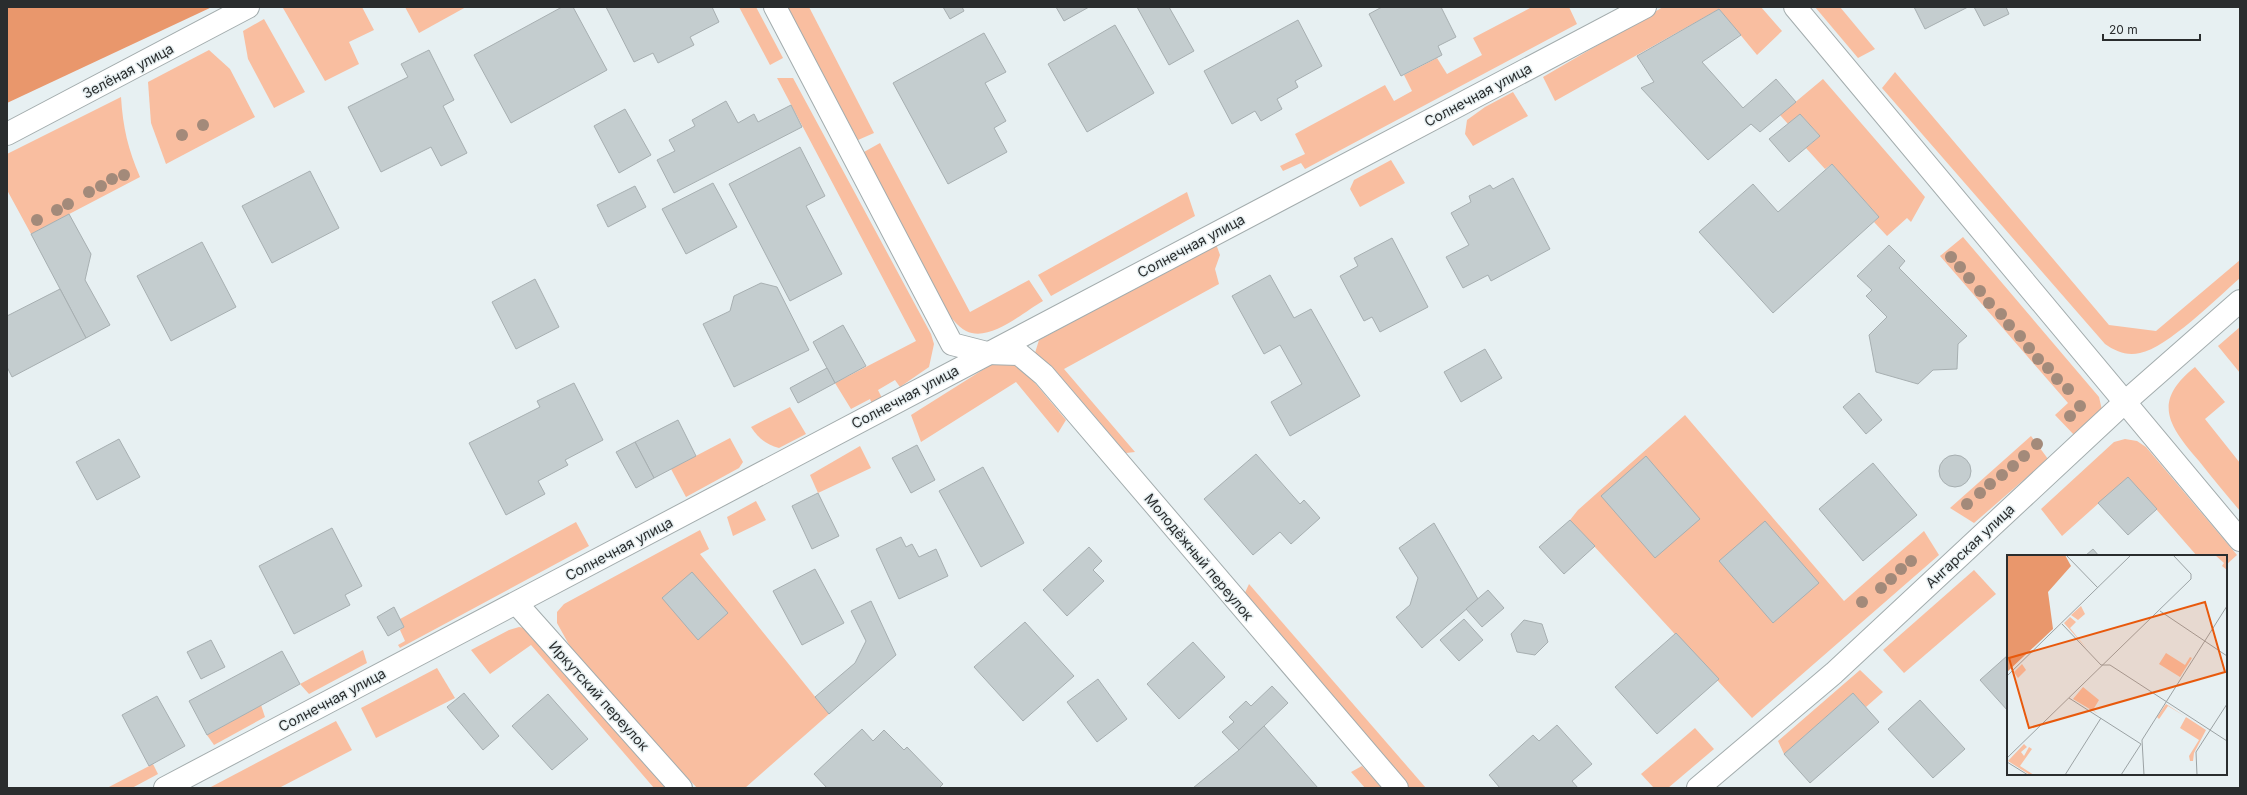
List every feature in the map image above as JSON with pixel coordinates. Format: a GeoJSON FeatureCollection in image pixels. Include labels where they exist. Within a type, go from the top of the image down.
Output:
{"type":"FeatureCollection","features":[{"type":"Feature","properties":{"kind":"street","name":"Зелёная улица"},"geometry":{"type":"LineString","coordinates":[[7,134],[248,7]]}},
{"type":"Feature","properties":{"kind":"street","name":"Молодёжный переулок"},"geometry":{"type":"LineString","coordinates":[[775,7],[952,344],[987,352],[1019,354],[1044,374],[1397,788]]}},
{"type":"Feature","properties":{"kind":"street","name":"Солнечная улица"},"geometry":{"type":"LineString","coordinates":[[165,788],[518,604],[987,352],[1645,7]]}},
{"type":"Feature","properties":{"kind":"street"},"geometry":{"type":"LineString","coordinates":[[1795,7],[2240,540]]}},
{"type":"Feature","properties":{"kind":"street","name":"Ангарская улица"},"geometry":{"type":"LineString","coordinates":[[1698,788],[1834,673],[2125,402],[2240,301]]}},
{"type":"Feature","properties":{"kind":"street","name":"Иркутский переулок"},"geometry":{"type":"LineString","coordinates":[[518,604],[681,788]]}},
{"type":"Feature","properties":{"kind":"shaded area"},"geometry":{"type":"Polygon","coordinates":[[[7,7],[212,7],[7,103],[7,7]]]}},
{"type":"Feature","properties":{"kind":"shaded area"},"geometry":{"type":"Polygon","coordinates":[[[362,7],[374,30],[349,42],[359,64],[325,81],[283,8],[362,7]]]}},
{"type":"Feature","properties":{"kind":"shaded area"},"geometry":{"type":"Polygon","coordinates":[[[405,7],[466,7],[419,33],[405,7]]]}},
{"type":"Feature","properties":{"kind":"shaded area"},"geometry":{"type":"Polygon","coordinates":[[[739,7],[756,7],[783,58],[770,65],[739,7]]]}},
{"type":"Feature","properties":{"kind":"shaded area"},"geometry":{"type":"Polygon","coordinates":[[[787,7],[809,7],[874,133],[858,140],[787,7]]]}},
{"type":"Feature","properties":{"kind":"shaded area"},"geometry":{"type":"Polygon","coordinates":[[[1532,7],[1569,7],[1577,24],[1305,169],[1301,163],[1283,171],[1280,166],[1305,154],[1295,134],[1385,85],[1394,101],[1412,91],[1404,75],[1437,58],[1447,74],[1482,55],[1473,38],[1532,7]]]}},
{"type":"Feature","properties":{"kind":"shaded area"},"geometry":{"type":"Polygon","coordinates":[[[1663,7],[1761,7],[1782,31],[1757,55],[1719,9],[1555,101],[1543,77],[1663,7]]]}},
{"type":"Feature","properties":{"kind":"shaded area"},"geometry":{"type":"Polygon","coordinates":[[[1815,7],[1840,7],[1875,49],[1858,58],[1815,7]]]}},
{"type":"Feature","properties":{"kind":"shaded area"},"geometry":{"type":"Polygon","coordinates":[[[264,19],[305,92],[274,108],[248,59],[243,31],[264,19]]]}},
{"type":"Feature","properties":{"kind":"shaded area"},"geometry":{"type":"Polygon","coordinates":[[[209,50],[230,69],[255,117],[166,164],[151,123],[148,82],[209,50]]]}},
{"type":"Feature","properties":{"kind":"shaded area"},"geometry":{"type":"Polygon","coordinates":[[[1895,72],[2109,325],[2156,331],[2240,260],[2240,278],[2192,321],[2164,342],[2151,349],[2140,353],[2130,354],[2117,351],[2109,347],[1882,88],[1895,72]]]}},
{"type":"Feature","properties":{"kind":"shaded area"},"geometry":{"type":"Polygon","coordinates":[[[777,78],[793,78],[931,334],[934,344],[929,367],[900,387],[895,380],[878,390],[882,398],[872,404],[870,399],[851,409],[835,383],[916,341],[777,78]]]}},
{"type":"Feature","properties":{"kind":"shaded area"},"geometry":{"type":"Polygon","coordinates":[[[1823,79],[1925,197],[1911,222],[1907,218],[1887,236],[1874,222],[1879,217],[1832,164],[1825,169],[1806,148],[1820,136],[1800,114],[1788,124],[1780,115],[1823,79]]]}},
{"type":"Feature","properties":{"kind":"shaded area"},"geometry":{"type":"Polygon","coordinates":[[[1513,92],[1528,116],[1473,146],[1465,134],[1467,120],[1485,107],[1513,92]]]}},
{"type":"Feature","properties":{"kind":"shaded area"},"geometry":{"type":"Polygon","coordinates":[[[121,97],[123,119],[127,138],[132,157],[140,177],[31,234],[7,190],[7,154],[121,97]]]}},
{"type":"Feature","properties":{"kind":"shaded area"},"geometry":{"type":"Polygon","coordinates":[[[880,143],[970,312],[1029,280],[1043,301],[1005,325],[985,333],[975,334],[966,331],[957,324],[944,309],[864,152],[880,143]]]}},
{"type":"Feature","properties":{"kind":"shaded area"},"geometry":{"type":"Polygon","coordinates":[[[1391,160],[1405,183],[1360,207],[1350,189],[1354,180],[1391,160]]]}},
{"type":"Feature","properties":{"kind":"shaded area"},"geometry":{"type":"Polygon","coordinates":[[[1187,192],[1195,216],[1051,296],[1038,275],[1187,192]]]}},
{"type":"Feature","properties":{"kind":"shaded area"},"geometry":{"type":"Polygon","coordinates":[[[1963,237],[2099,397],[2102,410],[2076,437],[2055,415],[2068,403],[1940,256],[1963,237]]]}},
{"type":"Feature","properties":{"kind":"shaded area"},"geometry":{"type":"Polygon","coordinates":[[[1216,244],[1220,255],[1215,269],[1219,284],[1064,369],[1135,452],[1126,453],[1056,371],[1035,353],[1039,340],[1216,244]]]}},
{"type":"Feature","properties":{"kind":"shaded area"},"geometry":{"type":"Polygon","coordinates":[[[2240,327],[2240,373],[2218,346],[2240,327]]]}},
{"type":"Feature","properties":{"kind":"shaded area"},"geometry":{"type":"Polygon","coordinates":[[[992,364],[1016,365],[1025,371],[1066,420],[1058,433],[1016,382],[921,442],[911,415],[992,364]]]}},
{"type":"Feature","properties":{"kind":"shaded area"},"geometry":{"type":"Polygon","coordinates":[[[2195,367],[2225,402],[2205,419],[2240,463],[2240,511],[2188,448],[2173,425],[2169,414],[2169,403],[2173,392],[2181,380],[2195,367]]]}},
{"type":"Feature","properties":{"kind":"shaded area"},"geometry":{"type":"Polygon","coordinates":[[[790,407],[806,434],[779,448],[770,445],[763,440],[751,427],[790,407]]]}},
{"type":"Feature","properties":{"kind":"shaded area"},"geometry":{"type":"Polygon","coordinates":[[[1685,415],[1844,601],[1924,531],[1939,555],[1752,718],[1570,520],[1578,510],[1685,415]]]}},
{"type":"Feature","properties":{"kind":"shaded area"},"geometry":{"type":"Polygon","coordinates":[[[2031,436],[2048,459],[1974,523],[1950,508],[2031,436]]]}},
{"type":"Feature","properties":{"kind":"shaded area"},"geometry":{"type":"Polygon","coordinates":[[[730,438],[743,462],[739,468],[686,497],[671,469],[730,438]]]}},
{"type":"Feature","properties":{"kind":"shaded area"},"geometry":{"type":"Polygon","coordinates":[[[2125,439],[2137,441],[2146,447],[2237,555],[2227,564],[2227,555],[2196,555],[2128,477],[2062,536],[2041,509],[2114,442],[2125,439]]]}},
{"type":"Feature","properties":{"kind":"shaded area"},"geometry":{"type":"Polygon","coordinates":[[[860,446],[871,468],[818,493],[810,475],[860,446]]]}},
{"type":"Feature","properties":{"kind":"shaded area"},"geometry":{"type":"Polygon","coordinates":[[[756,501],[766,520],[733,536],[727,517],[756,501]]]}},
{"type":"Feature","properties":{"kind":"shaded area"},"geometry":{"type":"Polygon","coordinates":[[[576,522],[589,546],[400,648],[398,645],[405,641],[400,630],[404,627],[400,619],[576,522]]]}},
{"type":"Feature","properties":{"kind":"shaded area"},"geometry":{"type":"Polygon","coordinates":[[[700,530],[709,549],[700,554],[829,714],[745,788],[697,788],[577,659],[557,623],[557,612],[564,604],[700,530]]]}},
{"type":"Feature","properties":{"kind":"shaded area"},"geometry":{"type":"Polygon","coordinates":[[[1974,570],[1996,594],[1904,673],[1883,650],[1974,570]]]}},
{"type":"Feature","properties":{"kind":"shaded area"},"geometry":{"type":"Polygon","coordinates":[[[1249,584],[1426,788],[1408,788],[1243,597],[1249,584]]]}},
{"type":"Feature","properties":{"kind":"shaded area"},"geometry":{"type":"Polygon","coordinates":[[[519,627],[530,629],[673,788],[654,788],[531,645],[490,674],[471,650],[509,630],[519,627]]]}},
{"type":"Feature","properties":{"kind":"shaded area"},"geometry":{"type":"Polygon","coordinates":[[[363,650],[367,663],[309,694],[300,684],[363,650]]]}},
{"type":"Feature","properties":{"kind":"shaded area"},"geometry":{"type":"Polygon","coordinates":[[[437,668],[455,698],[376,738],[361,708],[437,668]]]}},
{"type":"Feature","properties":{"kind":"shaded area"},"geometry":{"type":"Polygon","coordinates":[[[1860,670],[1883,692],[1866,707],[1853,693],[1784,754],[1778,741],[1860,670]]]}},
{"type":"Feature","properties":{"kind":"shaded area"},"geometry":{"type":"Polygon","coordinates":[[[261,705],[265,717],[214,745],[207,735],[261,705]]]}},
{"type":"Feature","properties":{"kind":"shaded area"},"geometry":{"type":"Polygon","coordinates":[[[336,721],[352,750],[279,788],[209,788],[336,721]]]}},
{"type":"Feature","properties":{"kind":"shaded area"},"geometry":{"type":"Polygon","coordinates":[[[1695,728],[1714,749],[1668,788],[1654,788],[1641,774],[1695,728]]]}},
{"type":"Feature","properties":{"kind":"shaded area"},"geometry":{"type":"Polygon","coordinates":[[[153,764],[158,774],[132,788],[107,788],[153,764]]]}},
{"type":"Feature","properties":{"kind":"shaded area"},"geometry":{"type":"Polygon","coordinates":[[[1362,766],[1382,788],[1365,788],[1351,772],[1362,766]]]}},
{"type":"Feature","properties":{"kind":"building"},"geometry":{"type":"Polygon","coordinates":[[[562,7],[573,7],[607,70],[511,123],[474,55],[562,7]]]}},
{"type":"Feature","properties":{"kind":"building"},"geometry":{"type":"Polygon","coordinates":[[[606,7],[712,7],[719,22],[690,37],[694,45],[658,63],[653,53],[634,62],[606,7]]]}},
{"type":"Feature","properties":{"kind":"building"},"geometry":{"type":"Polygon","coordinates":[[[943,7],[962,7],[964,11],[950,19],[943,7]]]}},
{"type":"Feature","properties":{"kind":"building"},"geometry":{"type":"Polygon","coordinates":[[[1056,7],[1089,7],[1064,21],[1056,7]]]}},
{"type":"Feature","properties":{"kind":"building"},"geometry":{"type":"Polygon","coordinates":[[[1137,7],[1169,7],[1194,51],[1169,65],[1137,7]]]}},
{"type":"Feature","properties":{"kind":"building"},"geometry":{"type":"Polygon","coordinates":[[[1382,7],[1441,7],[1456,37],[1438,46],[1442,55],[1401,76],[1369,14],[1382,7]]]}},
{"type":"Feature","properties":{"kind":"building"},"geometry":{"type":"Polygon","coordinates":[[[1914,7],[1968,7],[1925,29],[1914,7]]]}},
{"type":"Feature","properties":{"kind":"building"},"geometry":{"type":"Polygon","coordinates":[[[1974,7],[2006,7],[2009,14],[1984,26],[1974,7]]]}},
{"type":"Feature","properties":{"kind":"building"},"geometry":{"type":"Polygon","coordinates":[[[1719,9],[1741,35],[1702,62],[1743,108],[1776,79],[1796,102],[1760,132],[1751,124],[1708,160],[1641,88],[1654,82],[1637,56],[1719,9]]]}},
{"type":"Feature","properties":{"kind":"building"},"geometry":{"type":"Polygon","coordinates":[[[1298,20],[1322,66],[1295,81],[1298,87],[1277,99],[1282,109],[1261,121],[1255,111],[1232,124],[1204,71],[1298,20]]]}},
{"type":"Feature","properties":{"kind":"building"},"geometry":{"type":"Polygon","coordinates":[[[1115,25],[1154,93],[1087,132],[1048,64],[1115,25]]]}},
{"type":"Feature","properties":{"kind":"building"},"geometry":{"type":"Polygon","coordinates":[[[984,33],[1006,72],[985,83],[1006,121],[994,128],[1007,152],[948,184],[893,83],[984,33]]]}},
{"type":"Feature","properties":{"kind":"building"},"geometry":{"type":"Polygon","coordinates":[[[429,50],[454,100],[443,106],[467,153],[441,166],[431,147],[381,172],[348,107],[408,77],[401,64],[429,50]]]}},
{"type":"Feature","properties":{"kind":"building"},"geometry":{"type":"Polygon","coordinates":[[[726,101],[738,123],[754,114],[758,122],[791,105],[802,127],[674,193],[657,160],[675,151],[669,140],[695,126],[692,120],[726,101]]]}},
{"type":"Feature","properties":{"kind":"building"},"geometry":{"type":"Polygon","coordinates":[[[625,109],[651,155],[619,173],[594,126],[625,109]]]}},
{"type":"Feature","properties":{"kind":"building"},"geometry":{"type":"Polygon","coordinates":[[[1800,114],[1820,136],[1789,162],[1769,139],[1800,114]]]}},
{"type":"Feature","properties":{"kind":"building"},"geometry":{"type":"Polygon","coordinates":[[[800,147],[825,196],[806,206],[842,274],[790,301],[729,184],[800,147]]]}},
{"type":"Feature","properties":{"kind":"building"},"geometry":{"type":"Polygon","coordinates":[[[1832,164],[1879,217],[1773,313],[1699,232],[1753,184],[1778,212],[1832,164]]]}},
{"type":"Feature","properties":{"kind":"building"},"geometry":{"type":"Polygon","coordinates":[[[310,171],[339,228],[272,263],[242,206],[310,171]]]}},
{"type":"Feature","properties":{"kind":"building"},"geometry":{"type":"Polygon","coordinates":[[[1513,178],[1550,249],[1491,281],[1488,275],[1463,288],[1446,257],[1469,245],[1451,213],[1471,202],[1469,196],[1490,185],[1493,189],[1513,178]]]}},
{"type":"Feature","properties":{"kind":"building"},"geometry":{"type":"Polygon","coordinates":[[[713,183],[737,227],[686,254],[662,209],[713,183]]]}},
{"type":"Feature","properties":{"kind":"building"},"geometry":{"type":"Polygon","coordinates":[[[635,186],[646,207],[608,227],[597,205],[635,186]]]}},
{"type":"Feature","properties":{"kind":"building"},"geometry":{"type":"Polygon","coordinates":[[[69,214],[91,254],[85,280],[110,325],[86,338],[31,234],[69,214]]]}},
{"type":"Feature","properties":{"kind":"building"},"geometry":{"type":"Polygon","coordinates":[[[1392,238],[1428,307],[1380,332],[1372,317],[1364,321],[1340,276],[1358,266],[1354,258],[1392,238]]]}},
{"type":"Feature","properties":{"kind":"building"},"geometry":{"type":"Polygon","coordinates":[[[202,242],[236,307],[171,341],[137,276],[202,242]]]}},
{"type":"Feature","properties":{"kind":"building"},"geometry":{"type":"Polygon","coordinates":[[[1889,245],[1905,261],[1899,268],[1967,336],[1958,344],[1957,369],[1933,370],[1918,384],[1876,372],[1869,335],[1887,317],[1866,296],[1872,290],[1857,276],[1889,245]]]}},
{"type":"Feature","properties":{"kind":"building"},"geometry":{"type":"Polygon","coordinates":[[[1270,275],[1294,318],[1311,309],[1360,396],[1290,436],[1271,402],[1302,384],[1280,345],[1264,354],[1232,296],[1270,275]]]}},
{"type":"Feature","properties":{"kind":"building"},"geometry":{"type":"Polygon","coordinates":[[[535,279],[559,327],[516,349],[492,302],[535,279]]]}},
{"type":"Feature","properties":{"kind":"building"},"geometry":{"type":"Polygon","coordinates":[[[761,283],[777,287],[809,350],[734,387],[703,324],[730,311],[734,296],[761,283]]]}},
{"type":"Feature","properties":{"kind":"building"},"geometry":{"type":"Polygon","coordinates":[[[60,289],[86,338],[12,377],[7,367],[7,316],[60,289]]]}},
{"type":"Feature","properties":{"kind":"building"},"geometry":{"type":"Polygon","coordinates":[[[843,325],[866,366],[835,383],[813,342],[843,325]]]}},
{"type":"Feature","properties":{"kind":"building"},"geometry":{"type":"Polygon","coordinates":[[[1485,349],[1502,378],[1461,402],[1444,372],[1485,349]]]}},
{"type":"Feature","properties":{"kind":"building"},"geometry":{"type":"Polygon","coordinates":[[[827,368],[835,383],[798,403],[790,388],[827,368]]]}},
{"type":"Feature","properties":{"kind":"building"},"geometry":{"type":"Polygon","coordinates":[[[574,383],[603,440],[565,460],[568,465],[538,481],[545,494],[506,515],[469,443],[540,407],[537,401],[574,383]]]}},
{"type":"Feature","properties":{"kind":"building"},"geometry":{"type":"Polygon","coordinates":[[[1859,393],[1882,420],[1866,434],[1843,407],[1859,393]]]}},
{"type":"Feature","properties":{"kind":"building"},"geometry":{"type":"Polygon","coordinates":[[[678,420],[696,456],[654,478],[635,442],[678,420]]]}},
{"type":"Feature","properties":{"kind":"building"},"geometry":{"type":"Polygon","coordinates":[[[119,439],[140,477],[97,500],[76,462],[119,439]]]}},
{"type":"Feature","properties":{"kind":"building"},"geometry":{"type":"Polygon","coordinates":[[[635,442],[654,478],[636,488],[616,452],[635,442]]]}},
{"type":"Feature","properties":{"kind":"building"},"geometry":{"type":"Polygon","coordinates":[[[917,445],[935,480],[911,493],[892,458],[917,445]]]}},
{"type":"Feature","properties":{"kind":"building"},"geometry":{"type":"Polygon","coordinates":[[[1256,454],[1300,504],[1304,500],[1320,518],[1291,544],[1280,532],[1253,555],[1204,499],[1256,454]]]}},
{"type":"Feature","properties":{"kind":"building"},"geometry":{"type":"Polygon","coordinates":[[[1955,455],[1964,458],[1968,462],[1971,471],[1968,480],[1964,484],[1955,487],[1946,484],[1942,480],[1939,471],[1942,462],[1946,458],[1955,455]]]}},
{"type":"Feature","properties":{"kind":"building"},"geometry":{"type":"Polygon","coordinates":[[[1646,456],[1700,519],[1655,558],[1601,496],[1646,456]]]}},
{"type":"Feature","properties":{"kind":"building"},"geometry":{"type":"Polygon","coordinates":[[[1873,463],[1917,515],[1863,561],[1819,509],[1873,463]]]}},
{"type":"Feature","properties":{"kind":"building"},"geometry":{"type":"Polygon","coordinates":[[[983,467],[1024,543],[981,567],[939,491],[983,467]]]}},
{"type":"Feature","properties":{"kind":"building"},"geometry":{"type":"Polygon","coordinates":[[[2128,477],[2157,509],[2128,535],[2098,503],[2128,477]]]}},
{"type":"Feature","properties":{"kind":"building"},"geometry":{"type":"Polygon","coordinates":[[[818,493],[839,536],[812,549],[792,506],[818,493]]]}},
{"type":"Feature","properties":{"kind":"building"},"geometry":{"type":"Polygon","coordinates":[[[1570,520],[1595,546],[1564,574],[1539,547],[1570,520]]]}},
{"type":"Feature","properties":{"kind":"building"},"geometry":{"type":"Polygon","coordinates":[[[1765,521],[1819,583],[1773,623],[1719,561],[1765,521]]]}},
{"type":"Feature","properties":{"kind":"building"},"geometry":{"type":"Polygon","coordinates":[[[1434,523],[1478,599],[1422,648],[1396,617],[1410,605],[1418,578],[1399,548],[1434,523]]]}},
{"type":"Feature","properties":{"kind":"building"},"geometry":{"type":"Polygon","coordinates":[[[332,528],[362,586],[345,595],[350,605],[294,634],[259,566],[332,528]]]}},
{"type":"Feature","properties":{"kind":"building"},"geometry":{"type":"Polygon","coordinates":[[[901,537],[906,547],[912,544],[919,557],[936,549],[948,576],[899,599],[876,549],[901,537]]]}},
{"type":"Feature","properties":{"kind":"building"},"geometry":{"type":"Polygon","coordinates":[[[1089,547],[1102,561],[1093,570],[1104,581],[1067,616],[1043,590],[1089,547]]]}},
{"type":"Feature","properties":{"kind":"building"},"geometry":{"type":"Polygon","coordinates":[[[2093,549],[2098,555],[2086,555],[2093,549]]]}},
{"type":"Feature","properties":{"kind":"building"},"geometry":{"type":"Polygon","coordinates":[[[815,569],[844,623],[802,645],[773,591],[815,569]]]}},
{"type":"Feature","properties":{"kind":"building"},"geometry":{"type":"Polygon","coordinates":[[[692,572],[728,613],[698,640],[662,598],[692,572]]]}},
{"type":"Feature","properties":{"kind":"building"},"geometry":{"type":"Polygon","coordinates":[[[1488,590],[1504,608],[1482,627],[1466,609],[1488,590]]]}},
{"type":"Feature","properties":{"kind":"building"},"geometry":{"type":"Polygon","coordinates":[[[871,601],[896,655],[829,714],[815,697],[855,663],[866,641],[851,611],[871,601]]]}},
{"type":"Feature","properties":{"kind":"building"},"geometry":{"type":"Polygon","coordinates":[[[394,607],[404,627],[388,636],[377,617],[394,607]]]}},
{"type":"Feature","properties":{"kind":"building"},"geometry":{"type":"Polygon","coordinates":[[[1464,619],[1483,640],[1459,661],[1440,640],[1464,619]]]}},
{"type":"Feature","properties":{"kind":"building"},"geometry":{"type":"Polygon","coordinates":[[[1524,620],[1542,624],[1548,642],[1535,655],[1517,652],[1511,634],[1524,620]]]}},
{"type":"Feature","properties":{"kind":"building"},"geometry":{"type":"Polygon","coordinates":[[[1025,622],[1074,676],[1023,721],[974,667],[1025,622]]]}},
{"type":"Feature","properties":{"kind":"building"},"geometry":{"type":"Polygon","coordinates":[[[1676,633],[1719,679],[1657,734],[1615,687],[1676,633]]]}},
{"type":"Feature","properties":{"kind":"building"},"geometry":{"type":"Polygon","coordinates":[[[211,640],[225,667],[201,679],[187,652],[211,640]]]}},
{"type":"Feature","properties":{"kind":"building"},"geometry":{"type":"Polygon","coordinates":[[[1193,642],[1225,677],[1179,719],[1147,684],[1193,642]]]}},
{"type":"Feature","properties":{"kind":"building"},"geometry":{"type":"Polygon","coordinates":[[[282,651],[300,684],[207,735],[189,701],[282,651]]]}},
{"type":"Feature","properties":{"kind":"building"},"geometry":{"type":"Polygon","coordinates":[[[2007,656],[2007,710],[1980,680],[2007,656]]]}},
{"type":"Feature","properties":{"kind":"building"},"geometry":{"type":"Polygon","coordinates":[[[1098,679],[1127,719],[1097,742],[1067,702],[1098,679]]]}},
{"type":"Feature","properties":{"kind":"building"},"geometry":{"type":"Polygon","coordinates":[[[1272,686],[1288,703],[1239,750],[1222,732],[1234,722],[1229,717],[1246,701],[1251,706],[1272,686]]]}},
{"type":"Feature","properties":{"kind":"building"},"geometry":{"type":"Polygon","coordinates":[[[464,693],[499,736],[483,750],[447,707],[464,693]]]}},
{"type":"Feature","properties":{"kind":"building"},"geometry":{"type":"Polygon","coordinates":[[[1853,693],[1879,722],[1810,783],[1784,754],[1853,693]]]}},
{"type":"Feature","properties":{"kind":"building"},"geometry":{"type":"Polygon","coordinates":[[[548,694],[588,739],[552,770],[512,726],[548,694]]]}},
{"type":"Feature","properties":{"kind":"building"},"geometry":{"type":"Polygon","coordinates":[[[157,696],[185,746],[149,766],[122,715],[157,696]]]}},
{"type":"Feature","properties":{"kind":"building"},"geometry":{"type":"Polygon","coordinates":[[[1920,700],[1965,749],[1933,778],[1888,729],[1920,700]]]}},
{"type":"Feature","properties":{"kind":"building"},"geometry":{"type":"Polygon","coordinates":[[[1557,725],[1592,764],[1572,781],[1578,788],[1500,788],[1489,775],[1533,735],[1539,741],[1557,725]]]}},
{"type":"Feature","properties":{"kind":"building"},"geometry":{"type":"Polygon","coordinates":[[[1264,726],[1318,788],[1193,788],[1239,750],[1264,726]]]}},
{"type":"Feature","properties":{"kind":"building"},"geometry":{"type":"Polygon","coordinates":[[[862,729],[873,741],[884,730],[904,750],[907,747],[943,784],[939,788],[827,788],[814,774],[862,729]]]}}]}
